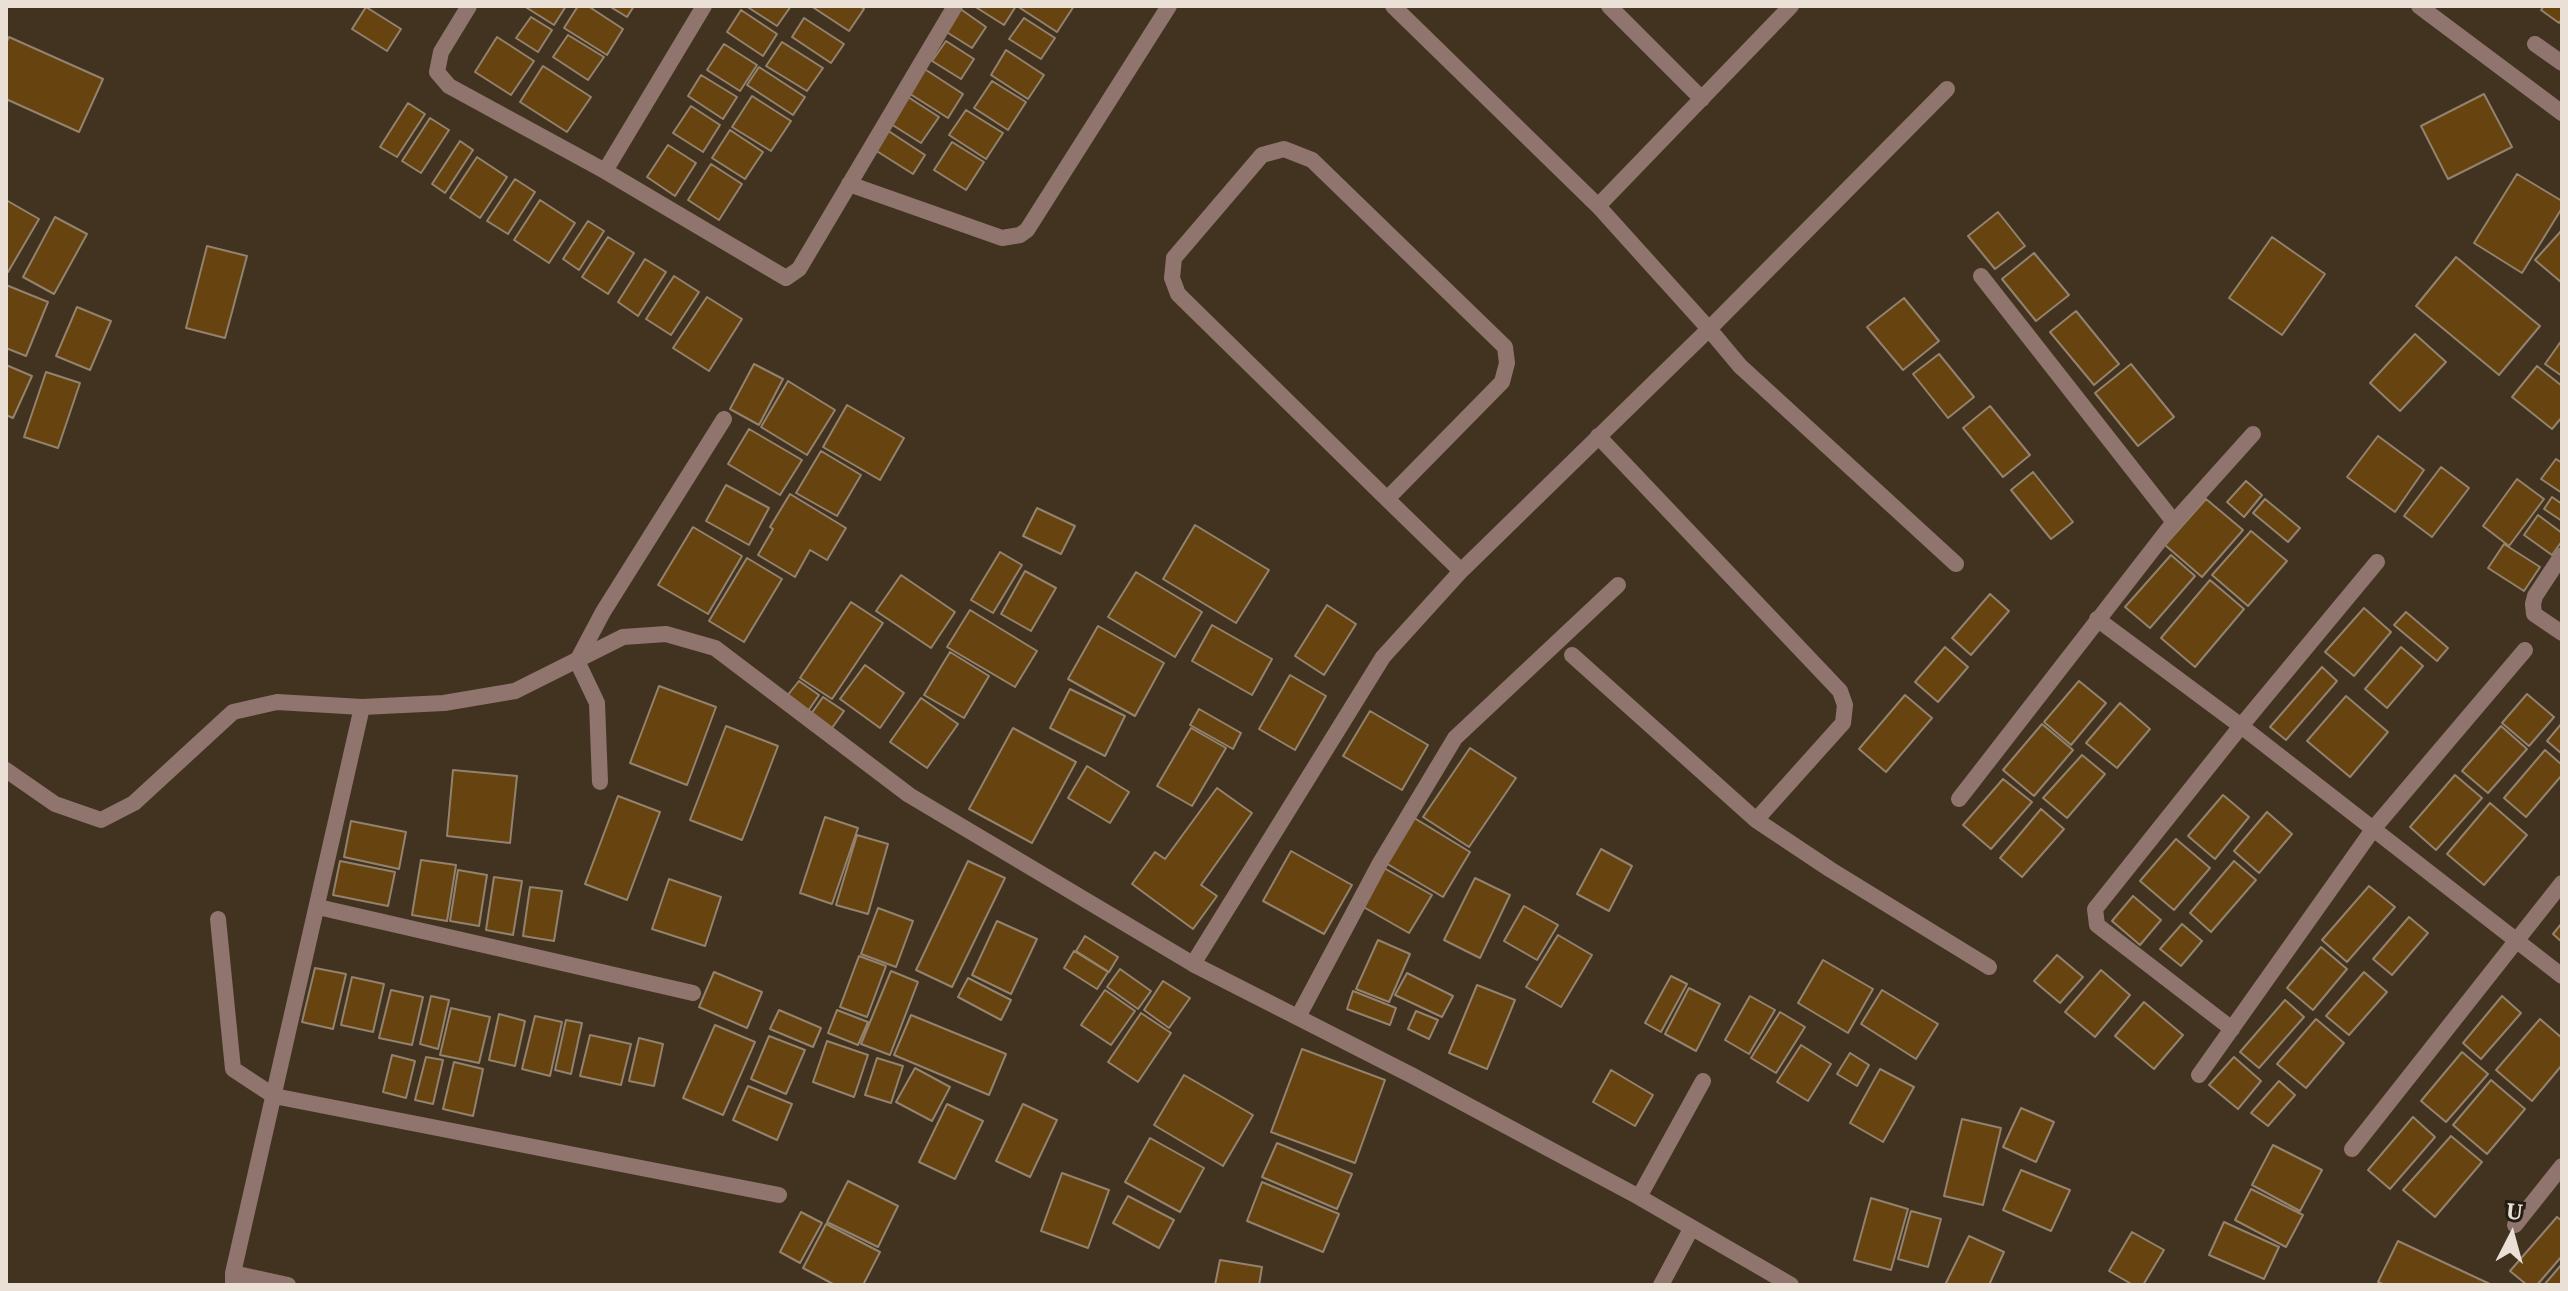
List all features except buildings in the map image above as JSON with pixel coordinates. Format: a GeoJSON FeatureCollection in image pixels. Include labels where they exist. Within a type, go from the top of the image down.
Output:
{"type":"FeatureCollection","features":[{"type":"Feature","properties":{"kind":"street"},"geometry":{"type":"LineString","coordinates":[[469,6],[441,52],[437,72],[449,86],[605,171],[786,278],[799,269],[955,6]]}},
{"type":"Feature","properties":{"kind":"street"},"geometry":{"type":"LineString","coordinates":[[605,171],[704,6]]}},
{"type":"Feature","properties":{"kind":"street"},"geometry":{"type":"LineString","coordinates":[[849,184],[1002,238],[1020,235],[1027,230],[1169,6]]}},
{"type":"Feature","properties":{"kind":"street"},"geometry":{"type":"LineString","coordinates":[[1393,6],[1598,206],[1740,366],[1956,564]]}},
{"type":"Feature","properties":{"kind":"street"},"geometry":{"type":"LineString","coordinates":[[1609,6],[1702,99]]}},
{"type":"Feature","properties":{"kind":"street"},"geometry":{"type":"LineString","coordinates":[[1598,206],[1791,6]]}},
{"type":"Feature","properties":{"kind":"street"},"geometry":{"type":"LineString","coordinates":[[2419,6],[2562,113]]}},
{"type":"Feature","properties":{"kind":"street"},"geometry":{"type":"LineString","coordinates":[[2535,44],[2562,63]]}},
{"type":"Feature","properties":{"kind":"street"},"geometry":{"type":"LineString","coordinates":[[1193,964],[1383,657],[1461,571],[1709,329],[1947,89]]}},
{"type":"Feature","properties":{"kind":"street"},"geometry":{"type":"LineString","coordinates":[[1387,499],[1502,382],[1507,363],[1505,347],[1312,160],[1284,149],[1262,155],[1174,258],[1172,278],[1178,294],[1387,499],[1461,571]]}},
{"type":"Feature","properties":{"kind":"street"},"geometry":{"type":"LineString","coordinates":[[1981,276],[2174,522]]}},
{"type":"Feature","properties":{"kind":"street"},"geometry":{"type":"LineString","coordinates":[[577,661],[603,612],[724,419]]}},
{"type":"Feature","properties":{"kind":"street"},"geometry":{"type":"LineString","coordinates":[[1959,799],[2174,522],[2253,434]]}},
{"type":"Feature","properties":{"kind":"street"},"geometry":{"type":"LineString","coordinates":[[1598,436],[1840,691],[1845,705],[1843,723],[1756,820]]}},
{"type":"Feature","properties":{"kind":"street"},"geometry":{"type":"LineString","coordinates":[[2562,555],[2533,604],[2534,614],[2562,633]]}},
{"type":"Feature","properties":{"kind":"street"},"geometry":{"type":"LineString","coordinates":[[2232,1029],[2097,925],[2095,909],[2377,562]]}},
{"type":"Feature","properties":{"kind":"street"},"geometry":{"type":"LineString","coordinates":[[1298,1017],[1380,863],[1455,738],[1618,585]]}},
{"type":"Feature","properties":{"kind":"street"},"geometry":{"type":"LineString","coordinates":[[2097,619],[2374,828],[2562,976]]}},
{"type":"Feature","properties":{"kind":"street"},"geometry":{"type":"LineString","coordinates":[[6,770],[55,804],[101,820],[134,803],[233,712],[277,702],[362,707],[444,703],[515,691],[623,637],[666,634],[715,648],[909,795],[1193,964],[1639,1197],[1791,1285]]}},
{"type":"Feature","properties":{"kind":"street"},"geometry":{"type":"LineString","coordinates":[[2199,1075],[2374,828],[2525,650]]}},
{"type":"Feature","properties":{"kind":"street"},"geometry":{"type":"LineString","coordinates":[[1572,655],[1756,820],[1989,967]]}},
{"type":"Feature","properties":{"kind":"street"},"geometry":{"type":"LineString","coordinates":[[577,661],[597,703],[600,782]]}},
{"type":"Feature","properties":{"kind":"street"},"geometry":{"type":"LineString","coordinates":[[288,1285],[233,1279],[362,707]]}},
{"type":"Feature","properties":{"kind":"street"},"geometry":{"type":"LineString","coordinates":[[2352,1149],[2562,883]]}},
{"type":"Feature","properties":{"kind":"street"},"geometry":{"type":"LineString","coordinates":[[318,907],[693,993]]}},
{"type":"Feature","properties":{"kind":"street"},"geometry":{"type":"LineString","coordinates":[[218,919],[233,1069],[274,1096],[779,1195]]}},
{"type":"Feature","properties":{"kind":"street"},"geometry":{"type":"LineString","coordinates":[[1639,1197],[1703,1081]]}},
{"type":"Feature","properties":{"kind":"street"},"geometry":{"type":"LineString","coordinates":[[2515,1225],[2562,1166]]}},
{"type":"Feature","properties":{"kind":"street"},"geometry":{"type":"LineString","coordinates":[[1661,1285],[1691,1229]]}}]}
